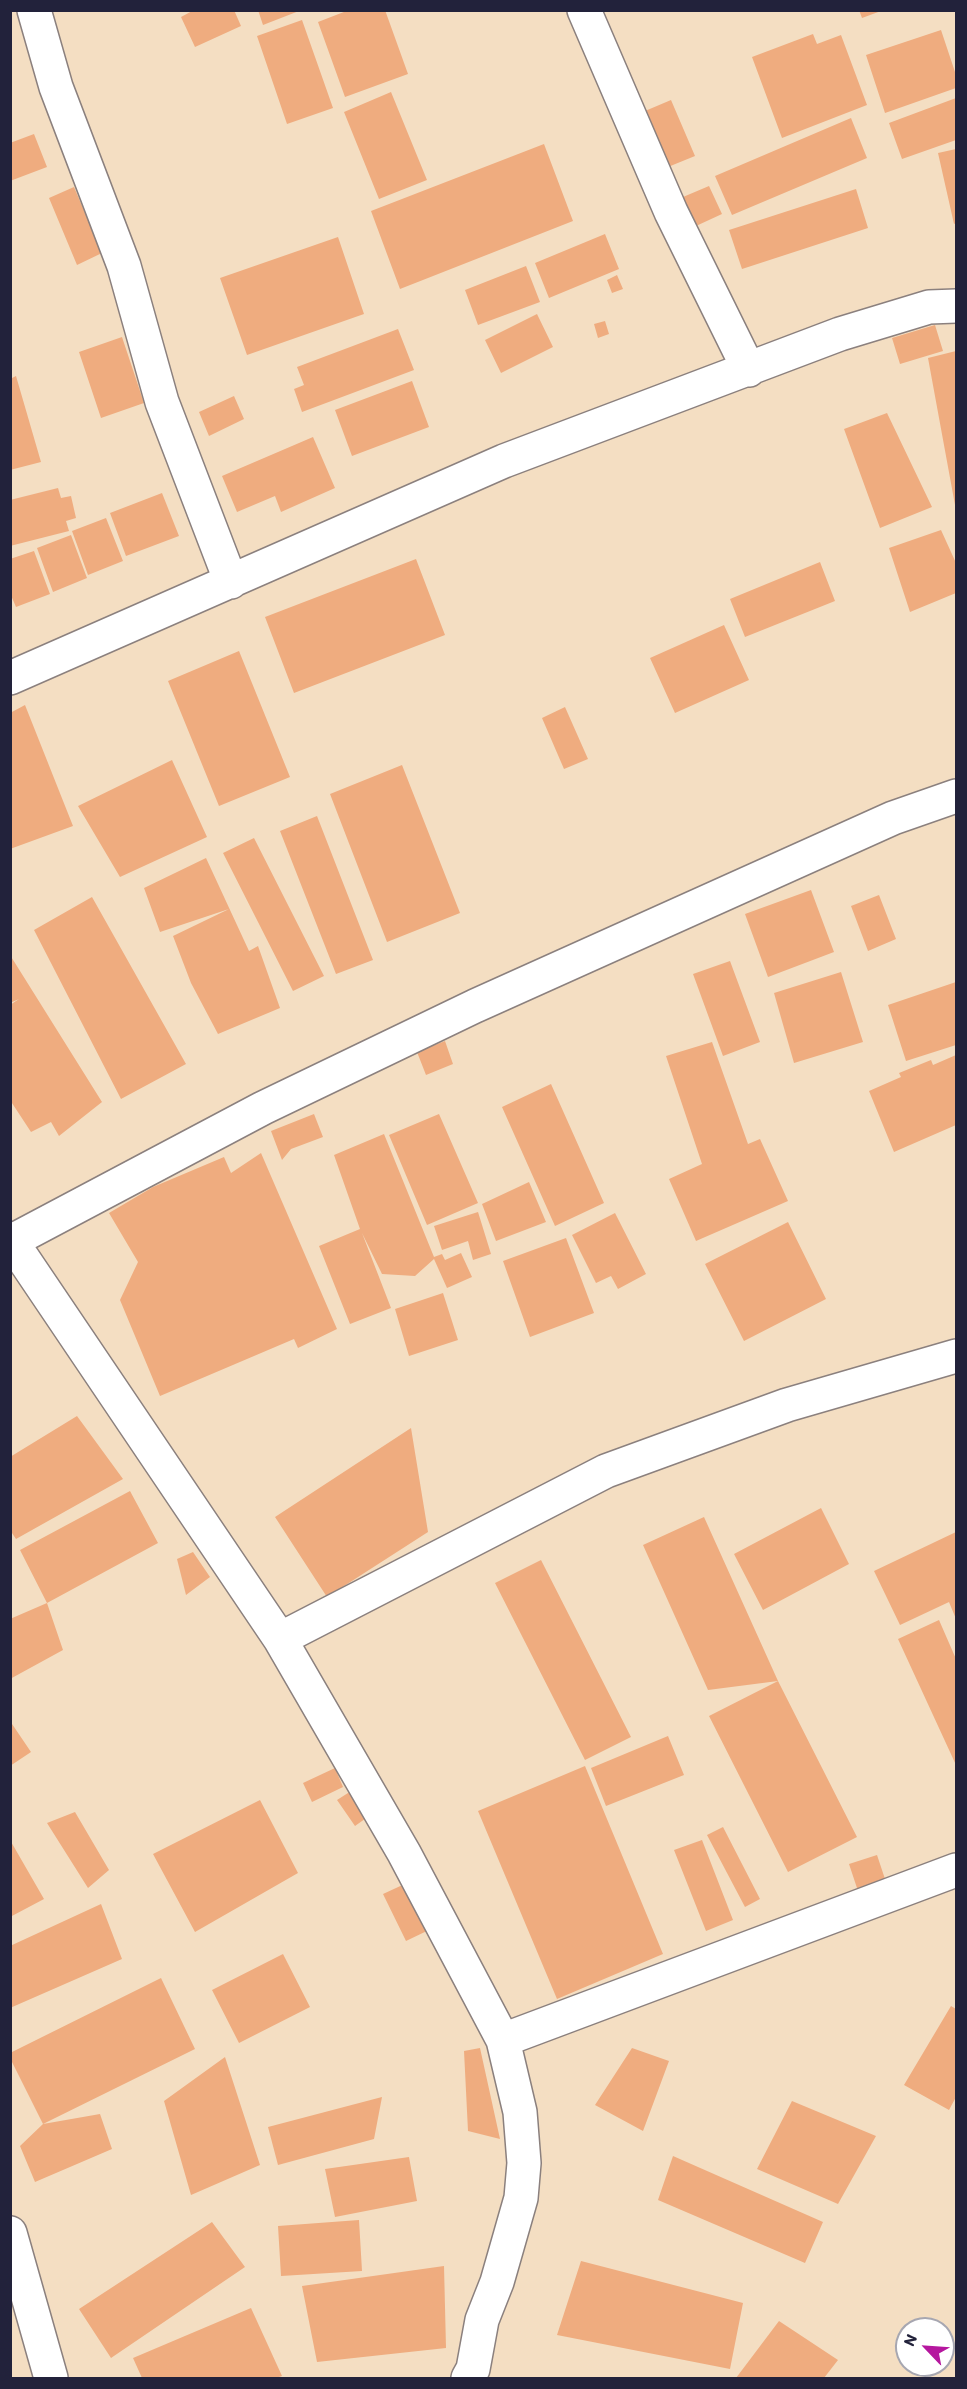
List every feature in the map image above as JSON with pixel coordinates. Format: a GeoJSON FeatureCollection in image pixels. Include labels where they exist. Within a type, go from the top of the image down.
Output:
{"type":"FeatureCollection","features":[{"type":"Feature","properties":{"kind":"street"},"geometry":{"type":"LineString","coordinates":[[34,10],[56,87],[124,266],[162,402],[231,582]]}},
{"type":"Feature","properties":{"kind":"street"},"geometry":{"type":"LineString","coordinates":[[584,10],[671,213],[749,370]]}},
{"type":"Feature","properties":{"kind":"street"},"geometry":{"type":"LineString","coordinates":[[10,678],[504,461],[851,331],[929,307],[957,306]]}},
{"type":"Feature","properties":{"kind":"street"},"geometry":{"type":"LineString","coordinates":[[468,2379],[473,2368],[482,2320],[498,2282],[521,2198],[524,2163],[520,2112],[503,2040],[404,1853],[280,1639],[11,1240],[263,1108],[475,1006],[893,818],[957,796]]}},
{"type":"Feature","properties":{"kind":"street"},"geometry":{"type":"LineString","coordinates":[[280,1639],[606,1471],[787,1405],[957,1356]]}},
{"type":"Feature","properties":{"kind":"street"},"geometry":{"type":"LineString","coordinates":[[503,2040],[957,1870]]}},
{"type":"Feature","properties":{"kind":"street"},"geometry":{"type":"LineString","coordinates":[[11,2237],[51,2379]]}},
{"type":"Feature","properties":{"kind":"building"},"geometry":{"type":"Polygon","coordinates":[[[194,10],[234,10],[241,26],[195,47],[181,17],[194,10]]]}},
{"type":"Feature","properties":{"kind":"building"},"geometry":{"type":"Polygon","coordinates":[[[258,10],[299,10],[299,11],[263,25],[258,10]]]}},
{"type":"Feature","properties":{"kind":"building"},"geometry":{"type":"Polygon","coordinates":[[[349,10],[385,10],[408,74],[345,97],[318,22],[349,10]]]}},
{"type":"Feature","properties":{"kind":"building"},"geometry":{"type":"Polygon","coordinates":[[[859,10],[881,10],[881,11],[862,18],[859,10]]]}},
{"type":"Feature","properties":{"kind":"building"},"geometry":{"type":"Polygon","coordinates":[[[302,20],[333,108],[287,124],[257,36],[302,20]]]}},
{"type":"Feature","properties":{"kind":"building"},"geometry":{"type":"Polygon","coordinates":[[[941,30],[956,75],[956,88],[885,113],[866,55],[941,30]]]}},
{"type":"Feature","properties":{"kind":"building"},"geometry":{"type":"Polygon","coordinates":[[[813,34],[817,44],[841,35],[867,105],[782,138],[752,57],[813,34]]]}},
{"type":"Feature","properties":{"kind":"building"},"geometry":{"type":"Polygon","coordinates":[[[391,92],[427,180],[379,199],[344,112],[391,92]]]}},
{"type":"Feature","properties":{"kind":"building"},"geometry":{"type":"Polygon","coordinates":[[[956,98],[956,140],[902,159],[889,123],[956,98]]]}},
{"type":"Feature","properties":{"kind":"building"},"geometry":{"type":"Polygon","coordinates":[[[671,100],[695,156],[663,169],[645,111],[671,100]]]}},
{"type":"Feature","properties":{"kind":"building"},"geometry":{"type":"Polygon","coordinates":[[[851,118],[867,158],[732,215],[715,176],[851,118]]]}},
{"type":"Feature","properties":{"kind":"building"},"geometry":{"type":"Polygon","coordinates":[[[34,134],[47,167],[10,181],[10,143],[34,134]]]}},
{"type":"Feature","properties":{"kind":"building"},"geometry":{"type":"Polygon","coordinates":[[[544,144],[573,221],[400,289],[371,211],[544,144]]]}},
{"type":"Feature","properties":{"kind":"building"},"geometry":{"type":"Polygon","coordinates":[[[956,149],[956,223],[954,224],[938,153],[956,149]]]}},
{"type":"Feature","properties":{"kind":"building"},"geometry":{"type":"Polygon","coordinates":[[[709,186],[722,214],[696,226],[683,197],[709,186]]]}},
{"type":"Feature","properties":{"kind":"building"},"geometry":{"type":"Polygon","coordinates":[[[74,187],[102,253],[77,265],[49,198],[74,187]]]}},
{"type":"Feature","properties":{"kind":"building"},"geometry":{"type":"Polygon","coordinates":[[[856,189],[868,228],[742,269],[729,230],[856,189]]]}},
{"type":"Feature","properties":{"kind":"building"},"geometry":{"type":"Polygon","coordinates":[[[605,234],[619,269],[549,298],[535,263],[605,234]]]}},
{"type":"Feature","properties":{"kind":"building"},"geometry":{"type":"Polygon","coordinates":[[[338,237],[364,314],[247,355],[220,278],[338,237]]]}},
{"type":"Feature","properties":{"kind":"building"},"geometry":{"type":"Polygon","coordinates":[[[526,266],[540,302],[478,325],[465,290],[526,266]]]}},
{"type":"Feature","properties":{"kind":"building"},"geometry":{"type":"Polygon","coordinates":[[[617,275],[623,289],[612,293],[607,280],[617,275]]]}},
{"type":"Feature","properties":{"kind":"building"},"geometry":{"type":"Polygon","coordinates":[[[537,314],[553,347],[501,373],[485,340],[537,314]]]}},
{"type":"Feature","properties":{"kind":"building"},"geometry":{"type":"Polygon","coordinates":[[[605,321],[609,334],[598,338],[594,324],[605,321]]]}},
{"type":"Feature","properties":{"kind":"building"},"geometry":{"type":"Polygon","coordinates":[[[935,325],[943,351],[900,364],[892,338],[935,325]]]}},
{"type":"Feature","properties":{"kind":"building"},"geometry":{"type":"Polygon","coordinates":[[[398,329],[414,370],[302,412],[294,389],[304,385],[297,367],[398,329]]]}},
{"type":"Feature","properties":{"kind":"building"},"geometry":{"type":"Polygon","coordinates":[[[122,337],[144,403],[101,418],[79,352],[122,337]]]}},
{"type":"Feature","properties":{"kind":"building"},"geometry":{"type":"Polygon","coordinates":[[[956,351],[956,505],[955,505],[928,358],[956,351]]]}},
{"type":"Feature","properties":{"kind":"building"},"geometry":{"type":"Polygon","coordinates":[[[16,376],[41,462],[10,470],[10,379],[16,376]]]}},
{"type":"Feature","properties":{"kind":"building"},"geometry":{"type":"Polygon","coordinates":[[[412,381],[429,427],[352,456],[335,410],[412,381]]]}},
{"type":"Feature","properties":{"kind":"building"},"geometry":{"type":"Polygon","coordinates":[[[234,396],[244,419],[209,436],[199,412],[234,396]]]}},
{"type":"Feature","properties":{"kind":"building"},"geometry":{"type":"Polygon","coordinates":[[[887,413],[932,507],[880,528],[844,429],[887,413]]]}},
{"type":"Feature","properties":{"kind":"building"},"geometry":{"type":"Polygon","coordinates":[[[313,437],[335,488],[281,512],[275,496],[237,512],[222,476],[313,437]]]}},
{"type":"Feature","properties":{"kind":"building"},"geometry":{"type":"Polygon","coordinates":[[[58,488],[61,498],[71,496],[76,518],[66,521],[69,531],[10,546],[10,500],[58,488]]]}},
{"type":"Feature","properties":{"kind":"building"},"geometry":{"type":"Polygon","coordinates":[[[162,493],[179,536],[126,556],[110,513],[162,493]]]}},
{"type":"Feature","properties":{"kind":"building"},"geometry":{"type":"Polygon","coordinates":[[[106,518],[123,561],[88,575],[72,531],[106,518]]]}},
{"type":"Feature","properties":{"kind":"building"},"geometry":{"type":"Polygon","coordinates":[[[941,530],[956,563],[956,593],[910,612],[889,548],[941,530]]]}},
{"type":"Feature","properties":{"kind":"building"},"geometry":{"type":"Polygon","coordinates":[[[71,535],[87,578],[53,592],[37,548],[71,535]]]}},
{"type":"Feature","properties":{"kind":"building"},"geometry":{"type":"Polygon","coordinates":[[[34,551],[50,594],[16,607],[10,593],[10,559],[34,551]]]}},
{"type":"Feature","properties":{"kind":"building"},"geometry":{"type":"Polygon","coordinates":[[[416,559],[445,635],[294,693],[265,617],[416,559]]]}},
{"type":"Feature","properties":{"kind":"building"},"geometry":{"type":"Polygon","coordinates":[[[820,562],[835,601],[745,637],[730,599],[820,562]]]}},
{"type":"Feature","properties":{"kind":"building"},"geometry":{"type":"Polygon","coordinates":[[[724,625],[749,680],[675,713],[650,658],[724,625]]]}},
{"type":"Feature","properties":{"kind":"building"},"geometry":{"type":"Polygon","coordinates":[[[239,651],[290,777],[219,806],[168,681],[239,651]]]}},
{"type":"Feature","properties":{"kind":"building"},"geometry":{"type":"Polygon","coordinates":[[[25,705],[73,826],[10,849],[10,713],[25,705]]]}},
{"type":"Feature","properties":{"kind":"building"},"geometry":{"type":"Polygon","coordinates":[[[565,707],[588,759],[564,769],[542,718],[565,707]]]}},
{"type":"Feature","properties":{"kind":"building"},"geometry":{"type":"Polygon","coordinates":[[[172,760],[207,837],[120,877],[78,806],[172,760]]]}},
{"type":"Feature","properties":{"kind":"building"},"geometry":{"type":"Polygon","coordinates":[[[402,765],[460,913],[387,942],[330,794],[402,765]]]}},
{"type":"Feature","properties":{"kind":"building"},"geometry":{"type":"Polygon","coordinates":[[[317,816],[373,960],[336,974],[280,831],[317,816]]]}},
{"type":"Feature","properties":{"kind":"building"},"geometry":{"type":"Polygon","coordinates":[[[254,838],[324,976],[293,991],[223,853],[254,838]]]}},
{"type":"Feature","properties":{"kind":"building"},"geometry":{"type":"Polygon","coordinates":[[[206,858],[249,951],[258,946],[280,1008],[218,1034],[191,983],[173,936],[229,909],[160,932],[144,888],[206,858]]]}},
{"type":"Feature","properties":{"kind":"building"},"geometry":{"type":"Polygon","coordinates":[[[811,890],[834,952],[768,977],[745,914],[811,890]]]}},
{"type":"Feature","properties":{"kind":"building"},"geometry":{"type":"Polygon","coordinates":[[[879,895],[896,939],[868,951],[851,906],[879,895]]]}},
{"type":"Feature","properties":{"kind":"building"},"geometry":{"type":"Polygon","coordinates":[[[92,897],[186,1064],[121,1099],[34,930],[92,897]]]}},
{"type":"Feature","properties":{"kind":"building"},"geometry":{"type":"Polygon","coordinates":[[[10,955],[102,1102],[59,1136],[51,1122],[31,1132],[10,1100],[10,1005],[19,999],[10,1003],[10,955]]]}},
{"type":"Feature","properties":{"kind":"building"},"geometry":{"type":"Polygon","coordinates":[[[730,961],[760,1042],[723,1056],[693,974],[730,961]]]}},
{"type":"Feature","properties":{"kind":"building"},"geometry":{"type":"Polygon","coordinates":[[[841,972],[863,1042],[794,1063],[774,993],[841,972]]]}},
{"type":"Feature","properties":{"kind":"building"},"geometry":{"type":"Polygon","coordinates":[[[956,982],[956,1045],[906,1061],[888,1005],[956,982]]]}},
{"type":"Feature","properties":{"kind":"building"},"geometry":{"type":"Polygon","coordinates":[[[445,1041],[453,1064],[426,1075],[417,1052],[445,1041]]]}},
{"type":"Feature","properties":{"kind":"building"},"geometry":{"type":"Polygon","coordinates":[[[712,1042],[748,1144],[760,1139],[788,1201],[696,1241],[669,1179],[702,1164],[666,1056],[712,1042]]]}},
{"type":"Feature","properties":{"kind":"building"},"geometry":{"type":"Polygon","coordinates":[[[956,1055],[956,1125],[894,1152],[869,1091],[901,1077],[899,1073],[931,1060],[933,1065],[956,1055]]]}},
{"type":"Feature","properties":{"kind":"building"},"geometry":{"type":"Polygon","coordinates":[[[551,1084],[604,1203],[555,1226],[502,1107],[551,1084]]]}},
{"type":"Feature","properties":{"kind":"building"},"geometry":{"type":"Polygon","coordinates":[[[314,1114],[323,1137],[291,1149],[282,1160],[271,1131],[314,1114]]]}},
{"type":"Feature","properties":{"kind":"building"},"geometry":{"type":"Polygon","coordinates":[[[439,1114],[478,1203],[427,1225],[389,1135],[439,1114]]]}},
{"type":"Feature","properties":{"kind":"building"},"geometry":{"type":"Polygon","coordinates":[[[384,1134],[434,1257],[442,1254],[445,1260],[461,1253],[472,1277],[447,1288],[434,1259],[415,1276],[382,1274],[362,1233],[391,1308],[350,1324],[319,1246],[360,1229],[334,1155],[384,1134]]]}},
{"type":"Feature","properties":{"kind":"building"},"geometry":{"type":"Polygon","coordinates":[[[261,1153],[337,1329],[298,1348],[294,1339],[160,1396],[120,1300],[138,1262],[109,1213],[153,1187],[224,1157],[231,1173],[261,1153]]]}},
{"type":"Feature","properties":{"kind":"building"},"geometry":{"type":"Polygon","coordinates":[[[529,1182],[546,1222],[496,1241],[482,1204],[529,1182]]]}},
{"type":"Feature","properties":{"kind":"building"},"geometry":{"type":"Polygon","coordinates":[[[478,1212],[491,1254],[473,1260],[468,1241],[442,1250],[434,1226],[478,1212]]]}},
{"type":"Feature","properties":{"kind":"building"},"geometry":{"type":"Polygon","coordinates":[[[615,1213],[646,1274],[618,1289],[611,1276],[596,1283],[572,1235],[615,1213]]]}},
{"type":"Feature","properties":{"kind":"building"},"geometry":{"type":"Polygon","coordinates":[[[788,1222],[826,1299],[744,1341],[705,1264],[788,1222]]]}},
{"type":"Feature","properties":{"kind":"building"},"geometry":{"type":"Polygon","coordinates":[[[566,1238],[594,1313],[530,1337],[503,1261],[566,1238]]]}},
{"type":"Feature","properties":{"kind":"building"},"geometry":{"type":"Polygon","coordinates":[[[443,1293],[458,1340],[409,1356],[395,1309],[443,1293]]]}},
{"type":"Feature","properties":{"kind":"building"},"geometry":{"type":"Polygon","coordinates":[[[77,1416],[123,1479],[16,1539],[10,1530],[10,1457],[77,1416]]]}},
{"type":"Feature","properties":{"kind":"building"},"geometry":{"type":"Polygon","coordinates":[[[411,1428],[428,1532],[327,1597],[275,1517],[411,1428]]]}},
{"type":"Feature","properties":{"kind":"building"},"geometry":{"type":"Polygon","coordinates":[[[130,1491],[158,1543],[47,1603],[20,1550],[130,1491]]]}},
{"type":"Feature","properties":{"kind":"building"},"geometry":{"type":"Polygon","coordinates":[[[821,1508],[849,1564],[763,1610],[734,1554],[821,1508]]]}},
{"type":"Feature","properties":{"kind":"building"},"geometry":{"type":"Polygon","coordinates":[[[704,1517],[778,1681],[708,1690],[643,1545],[704,1517]]]}},
{"type":"Feature","properties":{"kind":"building"},"geometry":{"type":"Polygon","coordinates":[[[956,1532],[956,1619],[949,1602],[900,1625],[874,1571],[956,1532]]]}},
{"type":"Feature","properties":{"kind":"building"},"geometry":{"type":"Polygon","coordinates":[[[193,1552],[210,1577],[186,1595],[177,1559],[193,1552]]]}},
{"type":"Feature","properties":{"kind":"building"},"geometry":{"type":"Polygon","coordinates":[[[541,1560],[631,1737],[585,1760],[495,1583],[541,1560]]]}},
{"type":"Feature","properties":{"kind":"building"},"geometry":{"type":"Polygon","coordinates":[[[47,1603],[63,1650],[10,1679],[10,1619],[47,1603]]]}},
{"type":"Feature","properties":{"kind":"building"},"geometry":{"type":"Polygon","coordinates":[[[939,1620],[956,1659],[956,1765],[898,1639],[939,1620]]]}},
{"type":"Feature","properties":{"kind":"building"},"geometry":{"type":"Polygon","coordinates":[[[778,1681],[857,1837],[788,1872],[709,1716],[778,1681]]]}},
{"type":"Feature","properties":{"kind":"building"},"geometry":{"type":"Polygon","coordinates":[[[10,1721],[31,1752],[10,1766],[10,1721]]]}},
{"type":"Feature","properties":{"kind":"building"},"geometry":{"type":"Polygon","coordinates":[[[668,1736],[684,1775],[606,1806],[591,1768],[668,1736]]]}},
{"type":"Feature","properties":{"kind":"building"},"geometry":{"type":"Polygon","coordinates":[[[585,1766],[663,1954],[557,1999],[478,1811],[585,1766]]]}},
{"type":"Feature","properties":{"kind":"building"},"geometry":{"type":"Polygon","coordinates":[[[335,1768],[343,1787],[312,1802],[303,1783],[335,1768]]]}},
{"type":"Feature","properties":{"kind":"building"},"geometry":{"type":"Polygon","coordinates":[[[359,1786],[376,1811],[355,1826],[337,1800],[359,1786]]]}},
{"type":"Feature","properties":{"kind":"building"},"geometry":{"type":"Polygon","coordinates":[[[260,1800],[298,1873],[195,1932],[153,1854],[260,1800]]]}},
{"type":"Feature","properties":{"kind":"building"},"geometry":{"type":"Polygon","coordinates":[[[75,1812],[109,1870],[88,1888],[47,1823],[75,1812]]]}},
{"type":"Feature","properties":{"kind":"building"},"geometry":{"type":"Polygon","coordinates":[[[723,1827],[760,1899],[745,1907],[707,1835],[723,1827]]]}},
{"type":"Feature","properties":{"kind":"building"},"geometry":{"type":"Polygon","coordinates":[[[10,1840],[44,1899],[10,1917],[10,1840]]]}},
{"type":"Feature","properties":{"kind":"building"},"geometry":{"type":"Polygon","coordinates":[[[702,1840],[733,1920],[706,1931],[674,1850],[702,1840]]]}},
{"type":"Feature","properties":{"kind":"building"},"geometry":{"type":"Polygon","coordinates":[[[877,1855],[886,1882],[858,1891],[849,1864],[877,1855]]]}},
{"type":"Feature","properties":{"kind":"building"},"geometry":{"type":"Polygon","coordinates":[[[409,1882],[431,1929],[406,1941],[383,1894],[409,1882]]]}},
{"type":"Feature","properties":{"kind":"building"},"geometry":{"type":"Polygon","coordinates":[[[101,1904],[122,1959],[10,2008],[10,1946],[101,1904]]]}},
{"type":"Feature","properties":{"kind":"building"},"geometry":{"type":"Polygon","coordinates":[[[283,1954],[310,2007],[239,2043],[212,1990],[283,1954]]]}},
{"type":"Feature","properties":{"kind":"building"},"geometry":{"type":"Polygon","coordinates":[[[161,1978],[195,2049],[43,2124],[10,2058],[10,2053],[161,1978]]]}},
{"type":"Feature","properties":{"kind":"building"},"geometry":{"type":"Polygon","coordinates":[[[951,2006],[956,2009],[956,2097],[949,2110],[904,2085],[951,2006]]]}},
{"type":"Feature","properties":{"kind":"building"},"geometry":{"type":"Polygon","coordinates":[[[480,2048],[500,2139],[468,2131],[464,2051],[480,2048]]]}},
{"type":"Feature","properties":{"kind":"building"},"geometry":{"type":"Polygon","coordinates":[[[632,2048],[669,2061],[643,2131],[595,2105],[632,2048]]]}},
{"type":"Feature","properties":{"kind":"building"},"geometry":{"type":"Polygon","coordinates":[[[225,2057],[260,2165],[191,2195],[164,2101],[225,2057]]]}},
{"type":"Feature","properties":{"kind":"building"},"geometry":{"type":"Polygon","coordinates":[[[382,2097],[374,2139],[278,2165],[268,2127],[382,2097]]]}},
{"type":"Feature","properties":{"kind":"building"},"geometry":{"type":"Polygon","coordinates":[[[792,2101],[876,2136],[838,2204],[757,2169],[792,2101]]]}},
{"type":"Feature","properties":{"kind":"building"},"geometry":{"type":"Polygon","coordinates":[[[100,2114],[112,2149],[35,2182],[20,2146],[43,2124],[100,2114]]]}},
{"type":"Feature","properties":{"kind":"building"},"geometry":{"type":"Polygon","coordinates":[[[673,2156],[823,2222],[805,2263],[658,2200],[673,2156]]]}},
{"type":"Feature","properties":{"kind":"building"},"geometry":{"type":"Polygon","coordinates":[[[409,2157],[417,2201],[335,2217],[325,2169],[409,2157]]]}},
{"type":"Feature","properties":{"kind":"building"},"geometry":{"type":"Polygon","coordinates":[[[359,2220],[362,2271],[281,2276],[278,2226],[359,2220]]]}},
{"type":"Feature","properties":{"kind":"building"},"geometry":{"type":"Polygon","coordinates":[[[212,2222],[245,2267],[111,2358],[79,2309],[212,2222]]]}},
{"type":"Feature","properties":{"kind":"building"},"geometry":{"type":"Polygon","coordinates":[[[581,2261],[743,2303],[730,2369],[557,2335],[581,2261]]]}},
{"type":"Feature","properties":{"kind":"building"},"geometry":{"type":"Polygon","coordinates":[[[444,2266],[446,2348],[317,2362],[302,2286],[444,2266]]]}},
{"type":"Feature","properties":{"kind":"building"},"geometry":{"type":"Polygon","coordinates":[[[251,2308],[282,2376],[276,2378],[142,2378],[133,2358],[251,2308]]]}},
{"type":"Feature","properties":{"kind":"building"},"geometry":{"type":"Polygon","coordinates":[[[779,2321],[838,2360],[824,2378],[736,2378],[779,2321]]]}}]}
